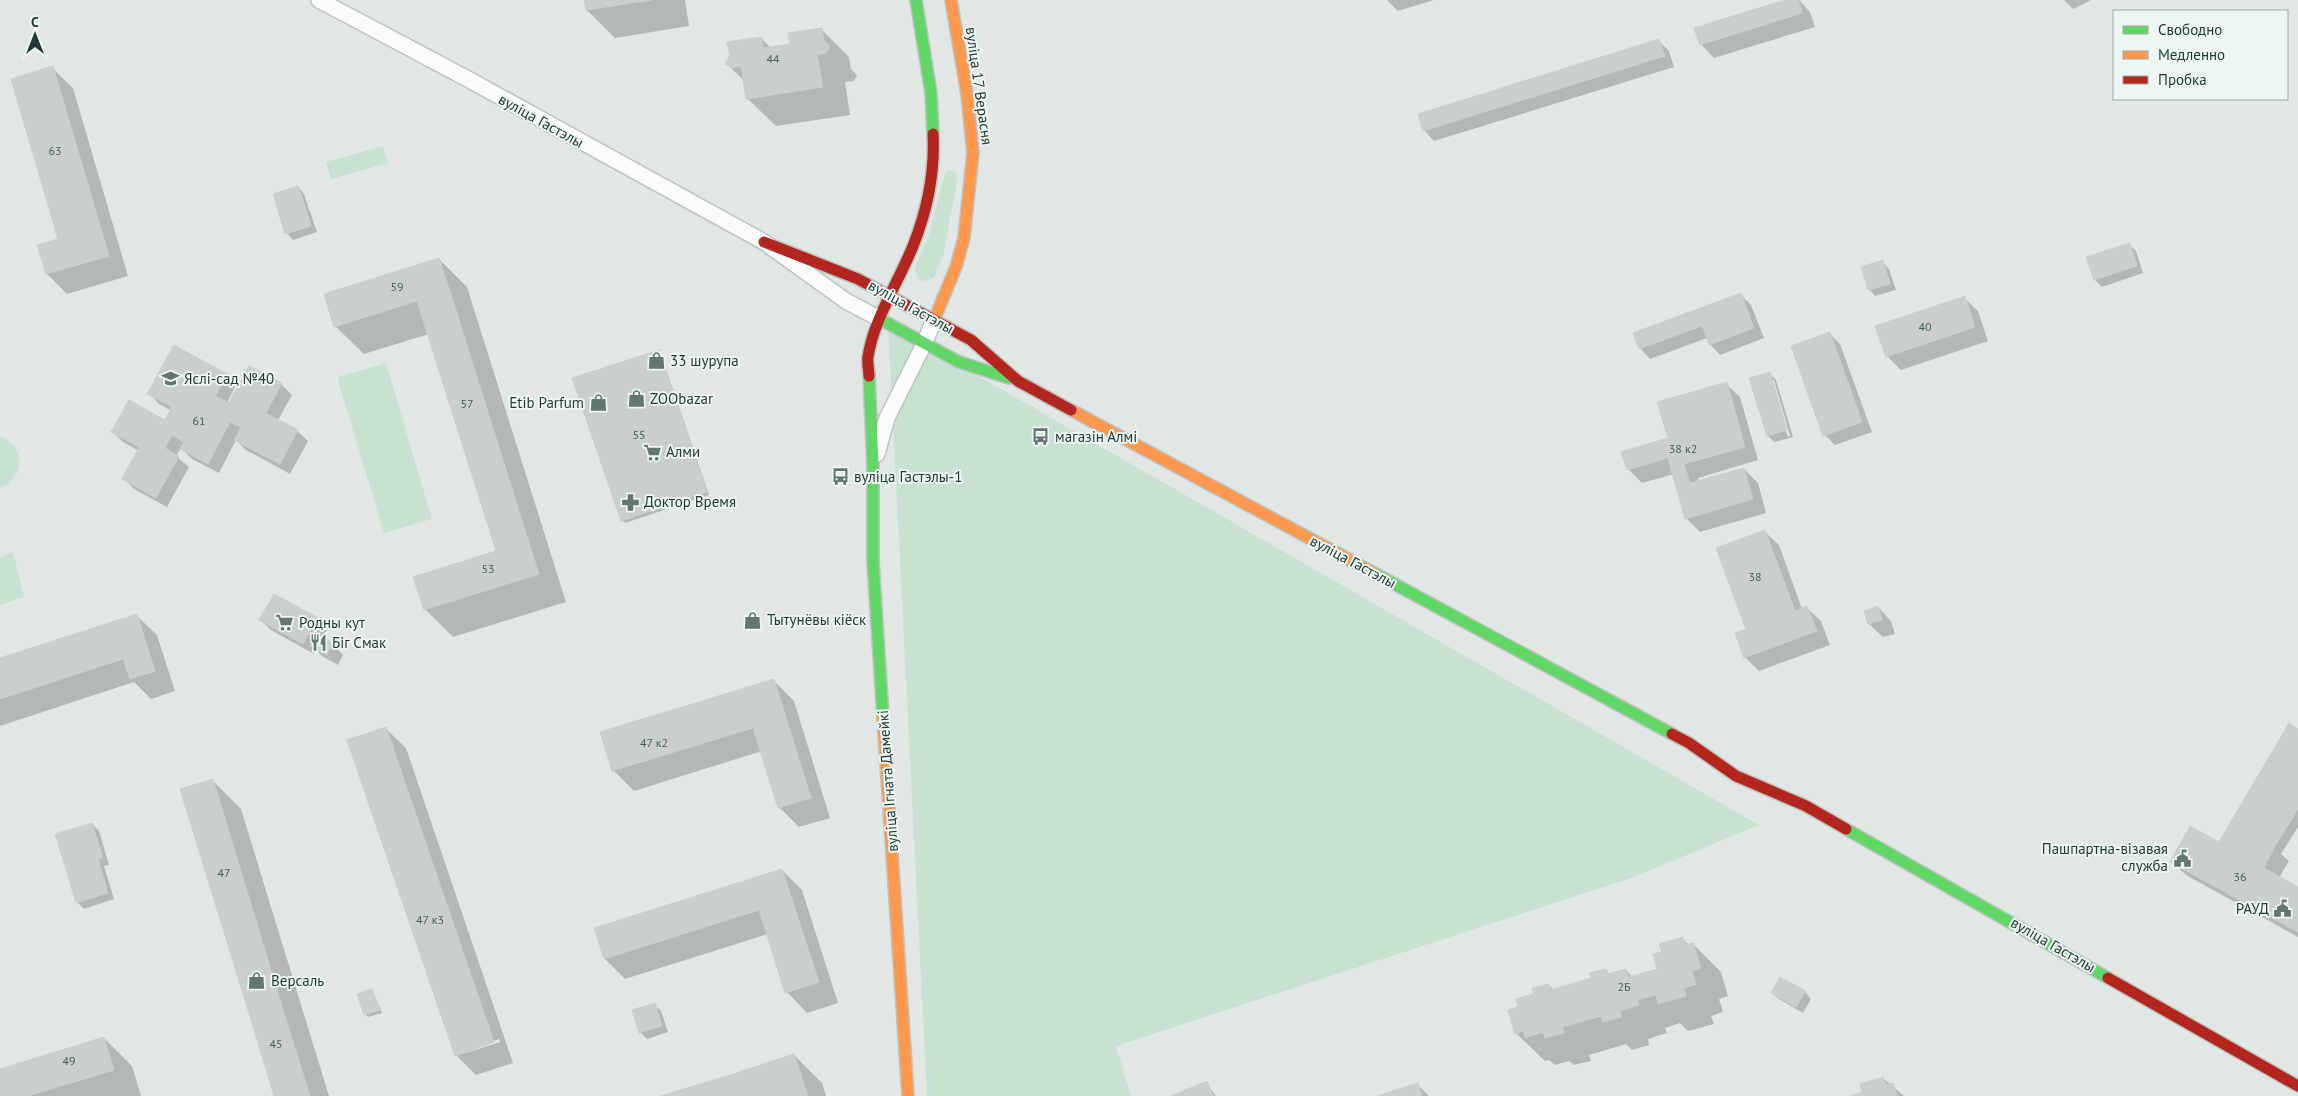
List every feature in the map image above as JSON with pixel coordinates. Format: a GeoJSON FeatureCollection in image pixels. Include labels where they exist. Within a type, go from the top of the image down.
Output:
{"type":"FeatureCollection","features":[{"type":"Feature","properties":{"kind":"main road"},"geometry":{"type":"LineString","coordinates":[[890,296],[913,246],[924,214],[934,157],[931,93],[916,0]]}},
{"type":"Feature","properties":{"kind":"main road","name":"вуліца 17 Верасня"},"geometry":{"type":"LineString","coordinates":[[934,320],[956,267],[964,238],[974,154],[967,94],[950,0]]}},
{"type":"Feature","properties":{"kind":"main road","name":"вуліца Гастэлы"},"geometry":{"type":"LineString","coordinates":[[764,242],[858,279],[971,340],[1018,381]]}},
{"type":"Feature","properties":{"kind":"main road","name":"вуліца Ігната Дамейкі"},"geometry":{"type":"LineString","coordinates":[[890,296],[880,319],[868,357],[873,465],[873,562],[908,1096]]}},
{"type":"Feature","properties":{"kind":"main road","name":"вуліца Гастэлы"},"geometry":{"type":"LineString","coordinates":[[880,319],[959,362],[1018,381],[1689,743],[1736,776],[1806,806]]}},
{"type":"Feature","properties":{"kind":"main road","name":"вуліца Гастэлы"},"geometry":{"type":"LineString","coordinates":[[1689,743],[1734,759]]}},
{"type":"Feature","properties":{"kind":"main road","name":"вуліца Гастэлы"},"geometry":{"type":"LineString","coordinates":[[1759,773],[1806,806],[2298,1086]]}},
{"type":"Feature","properties":{"kind":"street","name":"вуліца Гастэлы"},"geometry":{"type":"LineString","coordinates":[[319,0],[466,78],[764,242],[846,301],[880,319]]}},
{"type":"Feature","properties":{"kind":"street","name":"вуліца Ігната Дамейкі"},"geometry":{"type":"LineString","coordinates":[[873,465],[887,418],[934,320]]}},
{"type":"Feature","properties":{"kind":"green space"},"geometry":{"type":"Polygon","coordinates":[[[383,146],[388,163],[331,179],[326,162],[383,146]]]}},
{"type":"Feature","properties":{"kind":"green space"},"geometry":{"type":"Polygon","coordinates":[[[950,170],[957,173],[957,183],[943,256],[934,278],[925,281],[920,280],[915,272],[915,267],[928,238],[945,173],[950,170]]]}},
{"type":"Feature","properties":{"kind":"green space"},"geometry":{"type":"Polygon","coordinates":[[[888,324],[1759,825],[1631,878],[1116,1046],[1131,1096],[927,1096],[888,324]]]}},
{"type":"Feature","properties":{"kind":"green space"},"geometry":{"type":"Polygon","coordinates":[[[386,363],[432,519],[384,533],[337,377],[386,363]]]}},
{"type":"Feature","properties":{"kind":"green space"},"geometry":{"type":"Polygon","coordinates":[[[0,437],[9,441],[15,447],[19,462],[14,478],[0,488],[0,437]]]}},
{"type":"Feature","properties":{"kind":"green space"},"geometry":{"type":"Polygon","coordinates":[[[13,552],[24,597],[0,605],[0,557],[13,552]]]}},
{"type":"Feature","properties":{"kind":"building"},"geometry":{"type":"Polygon","coordinates":[[[584,0],[652,0],[586,10],[584,0]]]}},
{"type":"Feature","properties":{"kind":"building"},"geometry":{"type":"Polygon","coordinates":[[[1785,0],[1798,0],[1802,13],[1700,45],[1694,28],[1785,0]]]}},
{"type":"Feature","properties":{"kind":"building"},"geometry":{"type":"Polygon","coordinates":[[[822,28],[824,41],[830,46],[826,53],[817,55],[823,87],[746,99],[741,66],[732,68],[725,64],[730,55],[727,42],[761,37],[763,48],[777,46],[790,44],[788,33],[822,28]]]}},
{"type":"Feature","properties":{"kind":"building"},"geometry":{"type":"Polygon","coordinates":[[[1659,39],[1665,56],[1423,131],[1418,114],[1659,39]]]}},
{"type":"Feature","properties":{"kind":"building"},"geometry":{"type":"Polygon","coordinates":[[[53,66],[109,256],[46,274],[37,245],[58,239],[11,79],[53,66]]]}},
{"type":"Feature","properties":{"kind":"building"},"geometry":{"type":"Polygon","coordinates":[[[298,186],[305,206],[279,214],[273,194],[298,186]]]}},
{"type":"Feature","properties":{"kind":"building"},"geometry":{"type":"Polygon","coordinates":[[[305,206],[311,226],[285,234],[279,214],[305,206]]]}},
{"type":"Feature","properties":{"kind":"building"},"geometry":{"type":"Polygon","coordinates":[[[2130,243],[2137,266],[2094,280],[2086,257],[2130,243]]]}},
{"type":"Feature","properties":{"kind":"building"},"geometry":{"type":"Polygon","coordinates":[[[439,258],[455,307],[422,317],[417,301],[334,327],[324,294],[439,258]]]}},
{"type":"Feature","properties":{"kind":"building"},"geometry":{"type":"Polygon","coordinates":[[[1883,260],[1890,284],[1868,290],[1861,267],[1883,260]]]}},
{"type":"Feature","properties":{"kind":"building"},"geometry":{"type":"Polygon","coordinates":[[[1741,293],[1754,328],[1709,345],[1702,326],[1639,349],[1633,333],[1741,293]]]}},
{"type":"Feature","properties":{"kind":"building"},"geometry":{"type":"Polygon","coordinates":[[[1965,296],[1975,327],[1886,357],[1875,326],[1965,296]]]}},
{"type":"Feature","properties":{"kind":"building"},"geometry":{"type":"Polygon","coordinates":[[[455,307],[523,524],[491,535],[422,317],[455,307]]]}},
{"type":"Feature","properties":{"kind":"building"},"geometry":{"type":"Polygon","coordinates":[[[1830,332],[1862,422],[1823,436],[1791,346],[1830,332]]]}},
{"type":"Feature","properties":{"kind":"building"},"geometry":{"type":"Polygon","coordinates":[[[174,345],[227,374],[215,396],[229,403],[249,366],[282,383],[266,413],[298,430],[280,464],[234,440],[241,427],[230,422],[208,464],[180,449],[184,442],[172,435],[165,448],[179,456],[156,498],[122,479],[139,447],[111,432],[129,400],[165,420],[172,407],[147,394],[174,345]]]}},
{"type":"Feature","properties":{"kind":"building"},"geometry":{"type":"Polygon","coordinates":[[[659,350],[707,492],[621,521],[572,378],[659,350]]]}},
{"type":"Feature","properties":{"kind":"building"},"geometry":{"type":"Polygon","coordinates":[[[1770,372],[1787,430],[1767,436],[1749,378],[1770,372]]]}},
{"type":"Feature","properties":{"kind":"building"},"geometry":{"type":"Polygon","coordinates":[[[1727,382],[1745,447],[1684,464],[1690,483],[1744,468],[1753,499],[1685,519],[1668,458],[1627,470],[1621,452],[1668,438],[1657,402],[1727,382]]]}},
{"type":"Feature","properties":{"kind":"building"},"geometry":{"type":"Polygon","coordinates":[[[523,524],[539,574],[424,610],[413,577],[496,551],[491,535],[523,524]]]}},
{"type":"Feature","properties":{"kind":"building"},"geometry":{"type":"Polygon","coordinates":[[[1765,530],[1795,611],[1807,606],[1817,631],[1744,658],[1735,633],[1746,629],[1716,548],[1765,530]]]}},
{"type":"Feature","properties":{"kind":"building"},"geometry":{"type":"Polygon","coordinates":[[[274,594],[318,618],[303,644],[259,620],[274,594]]]}},
{"type":"Feature","properties":{"kind":"building"},"geometry":{"type":"Polygon","coordinates":[[[1878,606],[1882,620],[1868,624],[1864,611],[1878,606]]]}},
{"type":"Feature","properties":{"kind":"building"},"geometry":{"type":"Polygon","coordinates":[[[137,614],[155,671],[130,679],[123,659],[0,699],[0,658],[137,614]]]}},
{"type":"Feature","properties":{"kind":"building"},"geometry":{"type":"Polygon","coordinates":[[[316,634],[333,643],[327,655],[310,646],[316,634]]]}},
{"type":"Feature","properties":{"kind":"building"},"geometry":{"type":"Polygon","coordinates":[[[774,679],[811,798],[778,808],[753,728],[612,771],[600,732],[774,679]]]}},
{"type":"Feature","properties":{"kind":"building"},"geometry":{"type":"Polygon","coordinates":[[[2289,723],[2298,729],[2298,809],[2275,846],[2246,830],[2235,851],[2219,842],[2289,723]]]}},
{"type":"Feature","properties":{"kind":"building"},"geometry":{"type":"Polygon","coordinates":[[[386,727],[494,1042],[455,1056],[347,740],[386,727]]]}},
{"type":"Feature","properties":{"kind":"building"},"geometry":{"type":"Polygon","coordinates":[[[213,779],[284,1013],[252,1023],[180,789],[213,779]]]}},
{"type":"Feature","properties":{"kind":"building"},"geometry":{"type":"Polygon","coordinates":[[[92,823],[103,858],[66,869],[55,834],[92,823]]]}},
{"type":"Feature","properties":{"kind":"building"},"geometry":{"type":"Polygon","coordinates":[[[2190,826],[2235,851],[2246,830],[2275,846],[2264,868],[2298,887],[2298,932],[2170,862],[2190,826]]]}},
{"type":"Feature","properties":{"kind":"building"},"geometry":{"type":"Polygon","coordinates":[[[98,859],[108,893],[76,903],[66,869],[98,859]]]}},
{"type":"Feature","properties":{"kind":"building"},"geometry":{"type":"Polygon","coordinates":[[[782,869],[819,982],[785,993],[759,910],[604,959],[594,928],[782,869]]]}},
{"type":"Feature","properties":{"kind":"building"},"geometry":{"type":"Polygon","coordinates":[[[1683,937],[1685,945],[1693,943],[1701,968],[1692,971],[1696,984],[1684,988],[1686,996],[1658,1004],[1656,995],[1638,1000],[1639,1005],[1620,1011],[1622,1017],[1603,1022],[1601,1016],[1562,1027],[1564,1033],[1545,1038],[1543,1032],[1525,1038],[1524,1031],[1515,1034],[1508,1010],[1518,1007],[1516,999],[1534,994],[1532,988],[1549,984],[1551,990],[1591,978],[1590,973],[1606,969],[1608,974],[1626,969],[1629,977],[1657,969],[1653,954],[1662,952],[1659,944],[1683,937]]]}},
{"type":"Feature","properties":{"kind":"building"},"geometry":{"type":"Polygon","coordinates":[[[1780,977],[1806,991],[1796,1007],[1771,993],[1780,977]]]}},
{"type":"Feature","properties":{"kind":"building"},"geometry":{"type":"Polygon","coordinates":[[[372,989],[380,1010],[364,1015],[357,994],[372,989]]]}},
{"type":"Feature","properties":{"kind":"building"},"geometry":{"type":"Polygon","coordinates":[[[655,1003],[662,1026],[639,1033],[632,1010],[655,1003]]]}},
{"type":"Feature","properties":{"kind":"building"},"geometry":{"type":"Polygon","coordinates":[[[284,1013],[310,1096],[274,1096],[252,1023],[284,1013]]]}},
{"type":"Feature","properties":{"kind":"building"},"geometry":{"type":"Polygon","coordinates":[[[104,1037],[114,1070],[28,1096],[0,1096],[0,1069],[104,1037]]]}},
{"type":"Feature","properties":{"kind":"building"},"geometry":{"type":"Polygon","coordinates":[[[794,1054],[808,1096],[661,1096],[727,1076],[794,1054]]]}},
{"type":"Feature","properties":{"kind":"building"},"geometry":{"type":"Polygon","coordinates":[[[1883,1077],[1886,1085],[1893,1083],[1897,1096],[1851,1096],[1862,1092],[1860,1084],[1883,1077]]]}},
{"type":"Feature","properties":{"kind":"building"},"geometry":{"type":"Polygon","coordinates":[[[1207,1081],[1213,1096],[1171,1096],[1207,1081]]]}},
{"type":"Feature","properties":{"kind":"building"},"geometry":{"type":"Polygon","coordinates":[[[1418,1083],[1422,1096],[1377,1096],[1418,1083]]]}},
{"type":"Feature","properties":{"kind":"traffic: fast"},"geometry":{"type":"LineString","coordinates":[[916,0],[931,93],[933,134]]}},
{"type":"Feature","properties":{"kind":"traffic: fast"},"geometry":{"type":"LineString","coordinates":[[880,319],[959,362],[1009,378]]}},
{"type":"Feature","properties":{"kind":"traffic: fast"},"geometry":{"type":"LineString","coordinates":[[869,376],[873,465],[873,562],[883,717]]}},
{"type":"Feature","properties":{"kind":"traffic: fast"},"geometry":{"type":"LineString","coordinates":[[1374,573],[1672,734]]}},
{"type":"Feature","properties":{"kind":"traffic: fast"},"geometry":{"type":"LineString","coordinates":[[1846,829],[2108,978]]}},
{"type":"Feature","properties":{"kind":"traffic: slow"},"geometry":{"type":"LineString","coordinates":[[934,320],[956,267],[964,238],[973,153],[967,94],[951,0]]}},
{"type":"Feature","properties":{"kind":"traffic: slow"},"geometry":{"type":"LineString","coordinates":[[1071,410],[1374,573]]}},
{"type":"Feature","properties":{"kind":"traffic: slow"},"geometry":{"type":"LineString","coordinates":[[883,717],[908,1096]]}},
{"type":"Feature","properties":{"kind":"traffic: jam"},"geometry":{"type":"LineString","coordinates":[[869,376],[868,357],[875,329],[913,246],[926,205],[933,163],[933,134]]}},
{"type":"Feature","properties":{"kind":"traffic: jam"},"geometry":{"type":"LineString","coordinates":[[764,242],[858,279],[971,340],[1018,381],[1071,410]]}},
{"type":"Feature","properties":{"kind":"traffic: jam"},"geometry":{"type":"LineString","coordinates":[[1672,734],[1689,743],[1736,776],[1806,806],[1846,829]]}},
{"type":"Feature","properties":{"kind":"traffic: jam"},"geometry":{"type":"LineString","coordinates":[[2108,978],[2298,1086]]}},
{"type":"Feature","properties":{"kind":"place","name":"33 шурупа"},"geometry":{"type":"Point","coordinates":[656,361]}},
{"type":"Feature","properties":{"kind":"place","name":"Яслі-сад №40"},"geometry":{"type":"Point","coordinates":[170,379]}},
{"type":"Feature","properties":{"kind":"place","name":"ZOObazar"},"geometry":{"type":"Point","coordinates":[636,399]}},
{"type":"Feature","properties":{"kind":"place","name":"Etib Parfum"},"geometry":{"type":"Point","coordinates":[598,403]}},
{"type":"Feature","properties":{"kind":"place","name":"магазін Алмі"},"geometry":{"type":"Point","coordinates":[1041,437]}},
{"type":"Feature","properties":{"kind":"place","name":"Алми"},"geometry":{"type":"Point","coordinates":[652,452]}},
{"type":"Feature","properties":{"kind":"place","name":"вуліца Гастэлы-1"},"geometry":{"type":"Point","coordinates":[840,477]}},
{"type":"Feature","properties":{"kind":"place","name":"Доктор Время"},"geometry":{"type":"Point","coordinates":[630,502]}},
{"type":"Feature","properties":{"kind":"place","name":"Тытунёвы кіёск"},"geometry":{"type":"Point","coordinates":[753,620]}},
{"type":"Feature","properties":{"kind":"place","name":"Родны кут"},"geometry":{"type":"Point","coordinates":[285,623]}},
{"type":"Feature","properties":{"kind":"place","name":"Біг Смак"},"geometry":{"type":"Point","coordinates":[318,643]}},
{"type":"Feature","properties":{"kind":"place","name":"Пашпартна-візавая служба"},"geometry":{"type":"Point","coordinates":[2182,858]}},
{"type":"Feature","properties":{"kind":"place","name":"РАУД"},"geometry":{"type":"Point","coordinates":[2283,909]}},
{"type":"Feature","properties":{"kind":"place","name":"Версаль"},"geometry":{"type":"Point","coordinates":[257,981]}}]}
